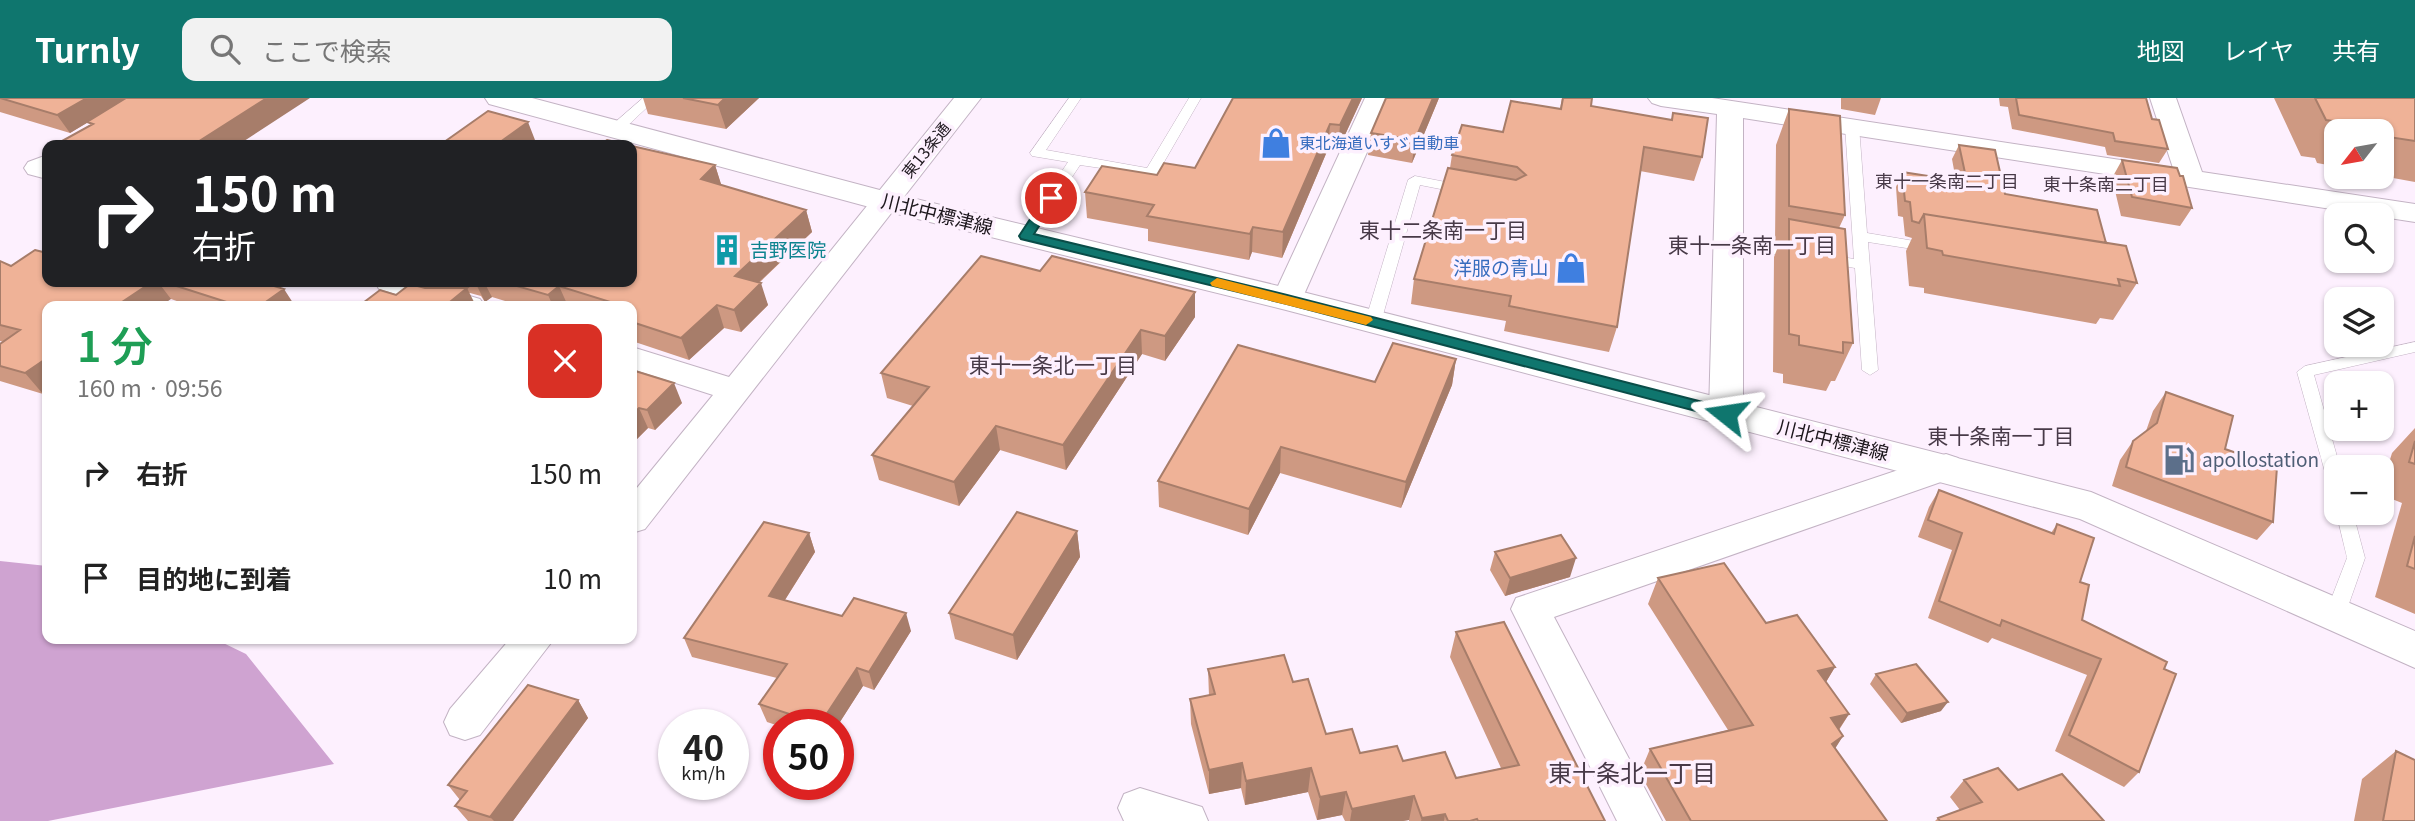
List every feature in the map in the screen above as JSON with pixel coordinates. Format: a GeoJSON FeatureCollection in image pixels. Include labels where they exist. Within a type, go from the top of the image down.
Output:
{"type":"FeatureCollection","features":[{"type":"Feature","properties":{"kind":"main road","name":"川北中標津線"},"geometry":{"type":"LineString","coordinates":[[499,98],[884,201],[1287,299],[1726,414],[1946,467],[2091,507],[2415,650]]}},
{"type":"Feature","properties":{"kind":"street","name":"東13条通"},"geometry":{"type":"LineString","coordinates":[[637,513],[737,391],[884,201],[968,98]]}},
{"type":"Feature","properties":{"kind":"street"},"geometry":{"type":"LineString","coordinates":[[1287,299],[1378,98]]}},
{"type":"Feature","properties":{"kind":"street"},"geometry":{"type":"LineString","coordinates":[[1661,98],[1730,109],[1789,107],[1852,127],[2415,213]]}},
{"type":"Feature","properties":{"kind":"street"},"geometry":{"type":"LineString","coordinates":[[2163,98],[2190,178]]}},
{"type":"Feature","properties":{"kind":"street"},"geometry":{"type":"LineString","coordinates":[[1726,414],[1730,109]]}},
{"type":"Feature","properties":{"kind":"street"},"geometry":{"type":"LineString","coordinates":[[406,287],[453,301]]}},
{"type":"Feature","properties":{"kind":"street"},"geometry":{"type":"LineString","coordinates":[[637,360],[737,391]]}},
{"type":"Feature","properties":{"kind":"street"},"geometry":{"type":"LineString","coordinates":[[1640,821],[1530,609],[1946,467]]}},
{"type":"Feature","properties":{"kind":"street"},"geometry":{"type":"LineString","coordinates":[[465,722],[530,644]]}},
{"type":"Feature","properties":{"kind":"street"},"geometry":{"type":"LineString","coordinates":[[1140,808],[1186,821]]}},
{"type":"Feature","properties":{"kind":"lane"},"geometry":{"type":"LineString","coordinates":[[617,128],[651,98]]}},
{"type":"Feature","properties":{"kind":"lane"},"geometry":{"type":"LineString","coordinates":[[1075,98],[1037,153],[1151,173],[1195,98]]}},
{"type":"Feature","properties":{"kind":"lane"},"geometry":{"type":"LineString","coordinates":[[1852,127],[1870,370]]}},
{"type":"Feature","properties":{"kind":"lane"},"geometry":{"type":"LineString","coordinates":[[1026,236],[1076,160]]}},
{"type":"Feature","properties":{"kind":"lane"},"geometry":{"type":"LineString","coordinates":[[1373,322],[1415,180],[1476,191]]}},
{"type":"Feature","properties":{"kind":"lane"},"geometry":{"type":"LineString","coordinates":[[1860,236],[1943,250]]}},
{"type":"Feature","properties":{"kind":"lane"},"geometry":{"type":"LineString","coordinates":[[1728,242],[1862,265]]}},
{"type":"Feature","properties":{"kind":"lane"},"geometry":{"type":"LineString","coordinates":[[2328,455],[2305,372],[2415,348]]}},
{"type":"Feature","properties":{"kind":"lane"},"geometry":{"type":"LineString","coordinates":[[2334,615],[2356,558],[2347,525]]}},
{"type":"Feature","properties":{"kind":"shaded area"},"geometry":{"type":"Polygon","coordinates":[[[0,561],[42,565],[42,644],[225,644],[246,654],[334,764],[48,821],[0,821],[0,561]]]}},
{"type":"Feature","properties":{"kind":"building"},"geometry":{"type":"Polygon","coordinates":[[[0,98],[87,98],[57,115],[0,98]]]}},
{"type":"Feature","properties":{"kind":"building"},"geometry":{"type":"Polygon","coordinates":[[[126,98],[267,98],[201,140],[64,140],[93,124],[87,122],[126,98]]]}},
{"type":"Feature","properties":{"kind":"building"},"geometry":{"type":"Polygon","coordinates":[[[683,98],[725,98],[718,105],[683,98]]]}},
{"type":"Feature","properties":{"kind":"building","name":"東北海道いすゞ自動車"},"geometry":{"type":"Polygon","coordinates":[[[1233,98],[1353,98],[1340,125],[1330,124],[1283,232],[1253,227],[1250,234],[1147,216],[1154,205],[1085,192],[1102,166],[1157,175],[1164,163],[1195,168],[1233,98]]]}},
{"type":"Feature","properties":{"kind":"building"},"geometry":{"type":"Polygon","coordinates":[[[1386,98],[1433,98],[1415,140],[1371,133],[1386,98]]]}},
{"type":"Feature","properties":{"kind":"building"},"geometry":{"type":"Polygon","coordinates":[[[1563,98],[1592,98],[1591,106],[1672,120],[1673,113],[1708,118],[1702,157],[1644,147],[1617,327],[1509,306],[1511,296],[1414,279],[1448,168],[1516,180],[1526,175],[1517,167],[1452,155],[1462,125],[1503,132],[1511,101],[1561,109],[1563,98]]]}},
{"type":"Feature","properties":{"kind":"building"},"geometry":{"type":"Polygon","coordinates":[[[2016,98],[2146,98],[2152,119],[2159,120],[2168,149],[2115,141],[2113,133],[2019,115],[2016,98]]]}},
{"type":"Feature","properties":{"kind":"building"},"geometry":{"type":"Polygon","coordinates":[[[2315,98],[2415,98],[2415,141],[2394,138],[2394,119],[2326,119],[2315,98]]]}},
{"type":"Feature","properties":{"kind":"building"},"geometry":{"type":"Polygon","coordinates":[[[1789,109],[1840,116],[1845,215],[1789,206],[1789,109]]]}},
{"type":"Feature","properties":{"kind":"building"},"geometry":{"type":"Polygon","coordinates":[[[488,111],[528,122],[503,140],[447,140],[488,111]]]}},
{"type":"Feature","properties":{"kind":"building"},"geometry":{"type":"Polygon","coordinates":[[[1959,145],[1995,150],[2005,194],[2097,210],[2106,243],[1924,214],[1919,223],[1912,221],[1910,202],[1905,201],[1902,172],[1967,182],[1959,145]]]}},
{"type":"Feature","properties":{"kind":"building"},"geometry":{"type":"Polygon","coordinates":[[[637,147],[715,165],[701,179],[806,210],[735,276],[761,283],[734,310],[717,305],[681,338],[637,324],[637,301],[607,301],[562,287],[637,287],[637,147]]]}},
{"type":"Feature","properties":{"kind":"building"},"geometry":{"type":"Polygon","coordinates":[[[2122,160],[2177,168],[2180,176],[2183,176],[2192,208],[2132,197],[2122,160]]]}},
{"type":"Feature","properties":{"kind":"building"},"geometry":{"type":"Polygon","coordinates":[[[1924,214],[2126,246],[2137,283],[2118,279],[2120,286],[1943,255],[1942,251],[1927,248],[1924,214]]]}},
{"type":"Feature","properties":{"kind":"building"},"geometry":{"type":"Polygon","coordinates":[[[1789,219],[1845,229],[1853,343],[1843,342],[1843,353],[1799,345],[1799,336],[1789,334],[1789,219]]]}},
{"type":"Feature","properties":{"kind":"building"},"geometry":{"type":"Polygon","coordinates":[[[35,250],[42,252],[42,287],[144,287],[124,301],[42,301],[42,361],[25,373],[0,366],[0,344],[20,330],[0,325],[0,261],[11,266],[35,250]]]}},
{"type":"Feature","properties":{"kind":"building"},"geometry":{"type":"Polygon","coordinates":[[[981,256],[1040,271],[1052,256],[1195,292],[1165,336],[1141,330],[1063,445],[996,426],[954,482],[872,455],[929,387],[881,373],[981,256]]]}},
{"type":"Feature","properties":{"kind":"building"},"geometry":{"type":"Polygon","coordinates":[[[180,287],[284,289],[267,301],[223,301],[180,287]]]}},
{"type":"Feature","properties":{"kind":"building"},"geometry":{"type":"Polygon","coordinates":[[[406,287],[467,288],[451,301],[366,301],[380,290],[396,295],[406,287]]]}},
{"type":"Feature","properties":{"kind":"building"},"geometry":{"type":"Polygon","coordinates":[[[520,287],[558,287],[548,295],[520,287]]]}},
{"type":"Feature","properties":{"kind":"building"},"geometry":{"type":"Polygon","coordinates":[[[1393,343],[1456,359],[1406,482],[1281,447],[1249,509],[1158,481],[1238,345],[1375,382],[1393,343]]]}},
{"type":"Feature","properties":{"kind":"building"},"geometry":{"type":"Polygon","coordinates":[[[637,372],[674,383],[647,410],[637,410],[637,372]]]}},
{"type":"Feature","properties":{"kind":"building"},"geometry":{"type":"Polygon","coordinates":[[[2166,392],[2233,416],[2225,449],[2277,467],[2273,522],[2126,467],[2133,441],[2157,423],[2166,392]]]}},
{"type":"Feature","properties":{"kind":"building"},"geometry":{"type":"Polygon","coordinates":[[[2415,441],[2415,464],[2409,462],[2415,441]]]}},
{"type":"Feature","properties":{"kind":"building"},"geometry":{"type":"Polygon","coordinates":[[[1939,490],[2054,534],[2057,524],[2094,538],[2080,582],[2089,585],[2082,620],[2167,662],[2164,669],[2176,674],[2139,772],[2069,735],[2101,659],[2002,620],[2000,626],[1939,601],[1962,533],[1928,520],[1939,490]]]}},
{"type":"Feature","properties":{"kind":"building"},"geometry":{"type":"Polygon","coordinates":[[[1017,512],[1077,531],[1013,635],[949,613],[1017,512]]]}},
{"type":"Feature","properties":{"kind":"building"},"geometry":{"type":"Polygon","coordinates":[[[764,522],[809,533],[769,596],[842,616],[854,598],[906,613],[869,672],[857,668],[830,709],[774,709],[759,704],[787,664],[684,638],[764,522]]]}},
{"type":"Feature","properties":{"kind":"building"},"geometry":{"type":"Polygon","coordinates":[[[1561,535],[1576,558],[1510,578],[1495,552],[1561,535]]]}},
{"type":"Feature","properties":{"kind":"building"},"geometry":{"type":"Polygon","coordinates":[[[2415,536],[2415,569],[2407,566],[2415,536]]]}},
{"type":"Feature","properties":{"kind":"building"},"geometry":{"type":"Polygon","coordinates":[[[1724,563],[1766,623],[1797,615],[1835,667],[1818,671],[1849,714],[1831,718],[1843,736],[1832,744],[1887,821],[1691,821],[1650,749],[1753,725],[1658,578],[1724,563]]]}},
{"type":"Feature","properties":{"kind":"building"},"geometry":{"type":"Polygon","coordinates":[[[1504,622],[1605,821],[1448,821],[1445,814],[1422,818],[1414,796],[1352,809],[1346,792],[1320,797],[1311,768],[1246,781],[1242,763],[1209,770],[1190,699],[1215,694],[1208,669],[1284,655],[1293,682],[1308,679],[1326,734],[1352,729],[1360,753],[1397,746],[1403,761],[1445,752],[1456,778],[1519,765],[1456,632],[1504,622]]]}},
{"type":"Feature","properties":{"kind":"building"},"geometry":{"type":"Polygon","coordinates":[[[1916,664],[1948,702],[1907,713],[1876,674],[1916,664]]]}},
{"type":"Feature","properties":{"kind":"building"},"geometry":{"type":"Polygon","coordinates":[[[528,685],[578,700],[490,817],[455,806],[467,791],[448,785],[528,685]]]}},
{"type":"Feature","properties":{"kind":"building"},"geometry":{"type":"Polygon","coordinates":[[[2396,751],[2415,760],[2415,821],[2383,821],[2396,751]]]}},
{"type":"Feature","properties":{"kind":"building"},"geometry":{"type":"Polygon","coordinates":[[[1998,768],[2018,790],[2062,774],[2104,821],[1940,821],[1938,818],[1982,802],[1964,780],[1998,768]]]}},
{"type":"Feature","properties":{"kind":"slow traffic"},"geometry":{"type":"LineString","coordinates":[[1217,283],[1366,320]]}},
{"type":"Feature","properties":{"kind":"place","name":"東北海道いすゞ自動車"},"geometry":{"type":"Point","coordinates":[1276,143]}},
{"type":"Feature","properties":{"kind":"place","name":"吉野医院"},"geometry":{"type":"Point","coordinates":[727,250]}},
{"type":"Feature","properties":{"kind":"place","name":"洋服の青山"},"geometry":{"type":"Point","coordinates":[1571,268]}},
{"type":"Feature","properties":{"kind":"place","name":"apollostation"},"geometry":{"type":"Point","coordinates":[2179,460]}},
{"type":"Feature","properties":{"kind":"district","name":"東十一条南二丁目"},"geometry":{"type":"Point","coordinates":[1947,182]}},
{"type":"Feature","properties":{"kind":"district","name":"東十条南二丁目"},"geometry":{"type":"Point","coordinates":[2106,185]}},
{"type":"Feature","properties":{"kind":"district","name":"東十二条南一丁目"},"geometry":{"type":"Point","coordinates":[1443,231]}},
{"type":"Feature","properties":{"kind":"district","name":"東十一条南一丁目"},"geometry":{"type":"Point","coordinates":[1752,246]}},
{"type":"Feature","properties":{"kind":"district","name":"東十一条北一丁目"},"geometry":{"type":"Point","coordinates":[1053,366]}},
{"type":"Feature","properties":{"kind":"district","name":"東十条南一丁目"},"geometry":{"type":"Point","coordinates":[2001,437]}},
{"type":"Feature","properties":{"kind":"district","name":"東十条北一丁目"},"geometry":{"type":"Point","coordinates":[1632,774]}},
{"type":"Feature","properties":{"kind":"route"},"geometry":{"type":"LineString","coordinates":[[1051,198],[1026,236],[1287,299],[1726,414]]}}]}
